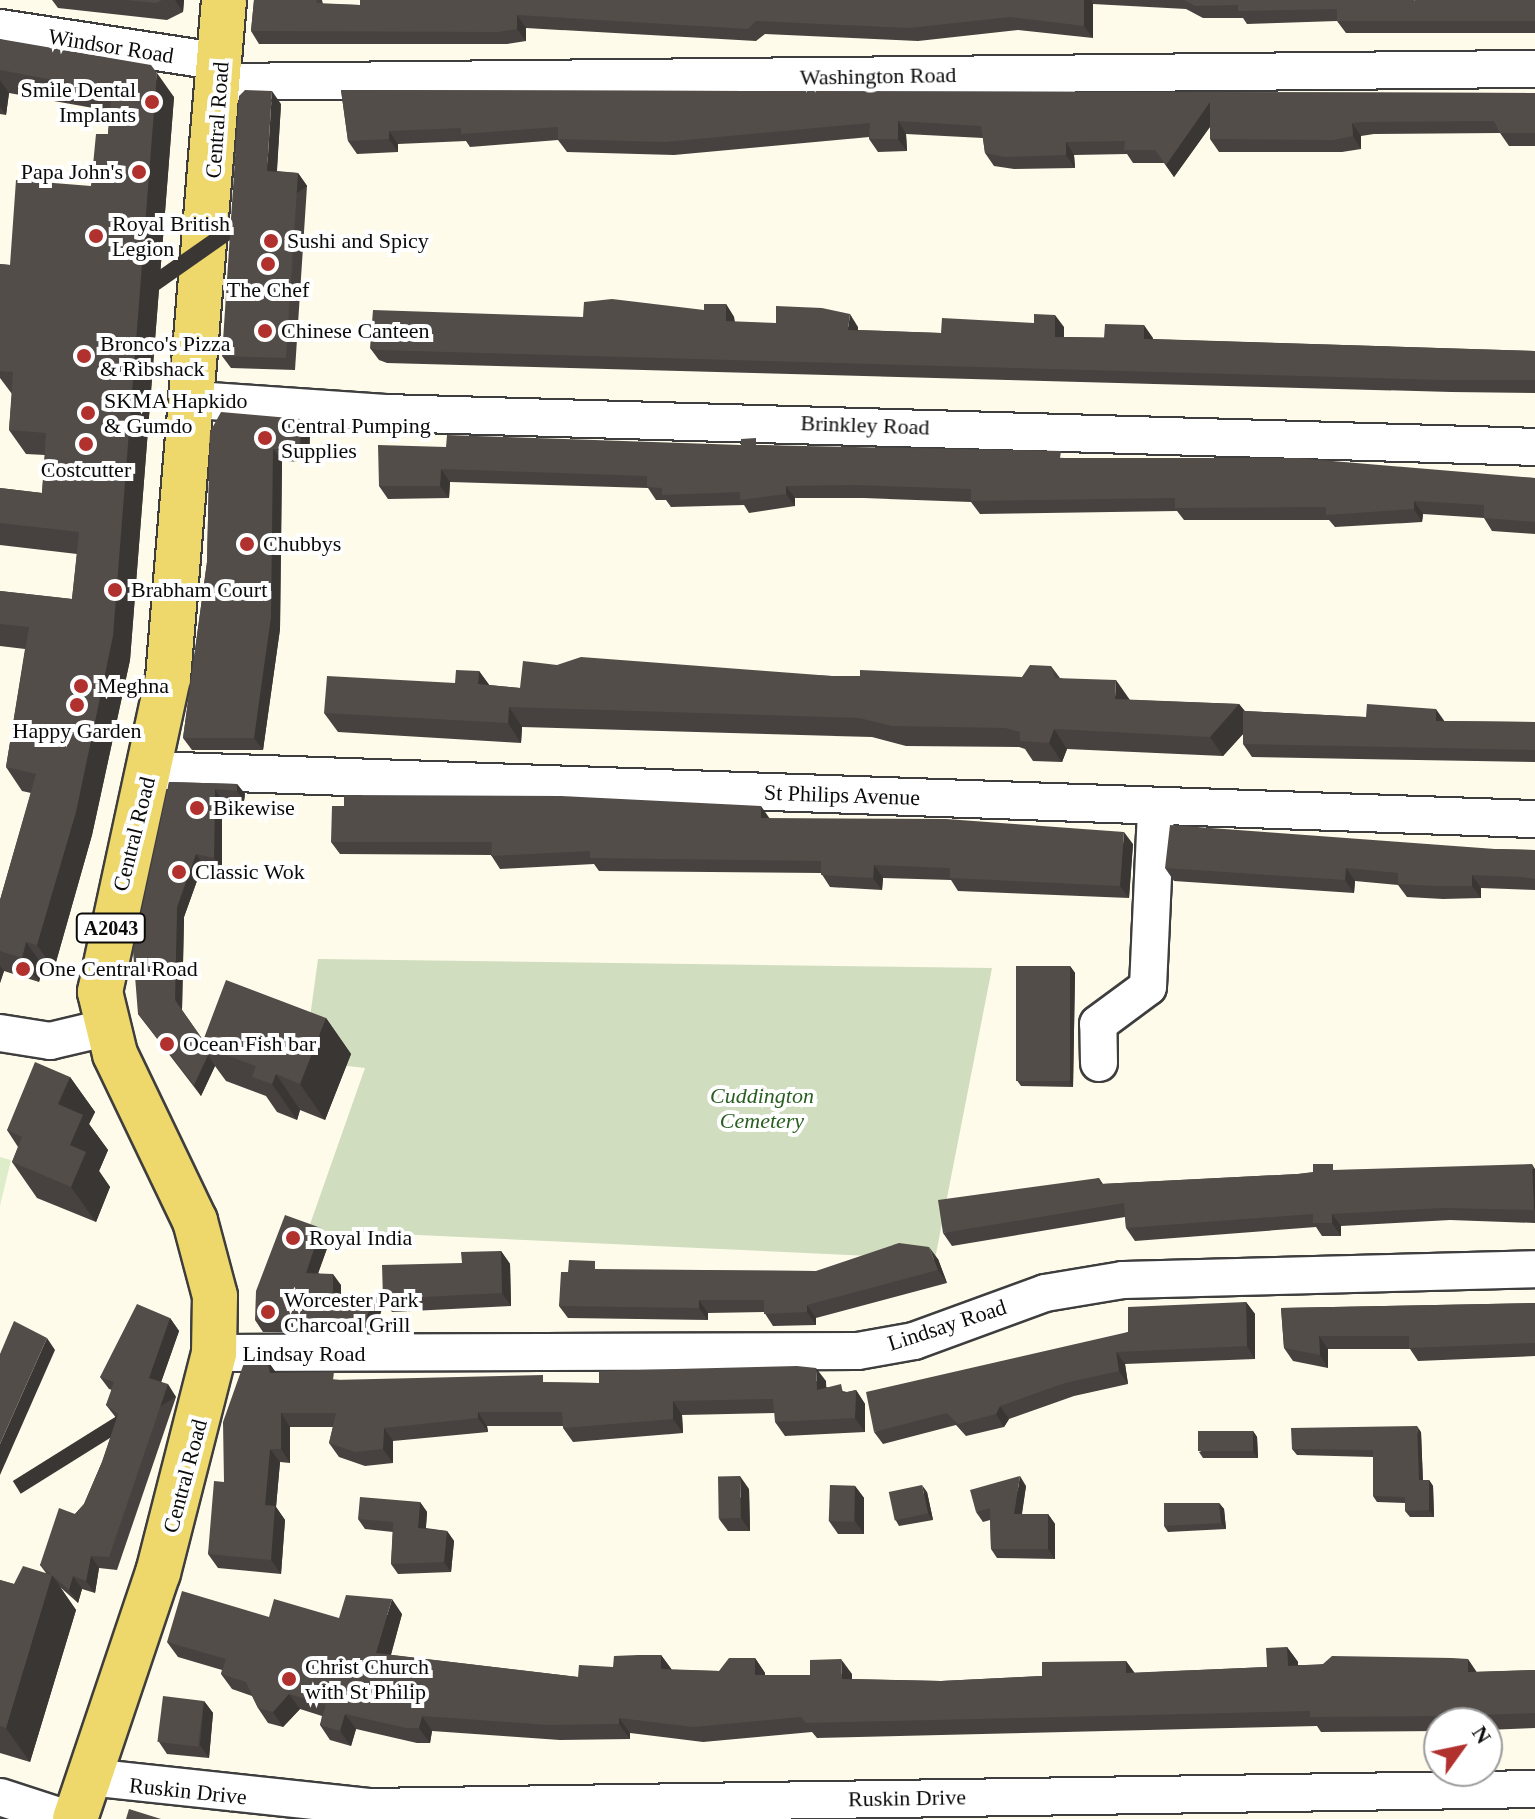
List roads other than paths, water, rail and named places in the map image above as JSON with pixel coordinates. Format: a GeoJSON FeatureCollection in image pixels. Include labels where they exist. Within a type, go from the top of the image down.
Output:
{"type":"FeatureCollection","features":[{"type":"Feature","properties":{"kind":"main road","name":"Central Road"},"geometry":{"type":"LineString","coordinates":[[75,1819],[158,1573],[214,1353],[215,1296],[195,1221],[105,1028],[102,965],[150,770],[177,610],[221,72],[224,0]]}},
{"type":"Feature","properties":{"kind":"street","name":"Windsor Road"},"geometry":{"type":"LineString","coordinates":[[0,28],[221,72]]}},
{"type":"Feature","properties":{"kind":"street","name":"Washington Road"},"geometry":{"type":"LineString","coordinates":[[221,72],[1535,69]]}},
{"type":"Feature","properties":{"kind":"street","name":"Brinkley Road"},"geometry":{"type":"LineString","coordinates":[[195,400],[386,413],[1535,447]]}},
{"type":"Feature","properties":{"kind":"street","name":"St Philips Avenue"},"geometry":{"type":"LineString","coordinates":[[150,770],[1156,808],[1535,819]]}},
{"type":"Feature","properties":{"kind":"street"},"geometry":{"type":"LineString","coordinates":[[1099,1063],[1098,1024],[1148,987],[1156,808]]}},
{"type":"Feature","properties":{"kind":"street"},"geometry":{"type":"LineString","coordinates":[[0,1033],[50,1041],[105,1028]]}},
{"type":"Feature","properties":{"kind":"street","name":"Lindsay Road"},"geometry":{"type":"LineString","coordinates":[[214,1353],[858,1351],[914,1341],[1045,1293],[1123,1280],[1535,1269]]}},
{"type":"Feature","properties":{"kind":"street","name":"Ruskin Drive"},"geometry":{"type":"LineString","coordinates":[[89,1777],[320,1806],[660,1810],[1233,1806],[1535,1789]]}},
{"type":"Feature","properties":{"kind":"street"},"geometry":{"type":"LineString","coordinates":[[0,1797],[68,1819]]}},
{"type":"Feature","properties":{"kind":"place","name":"Smile Dental Implants"},"geometry":{"type":"Point","coordinates":[152,102]}},
{"type":"Feature","properties":{"kind":"place","name":"Papa John's"},"geometry":{"type":"Point","coordinates":[139,172]}},
{"type":"Feature","properties":{"kind":"place","name":"Royal British Legion"},"geometry":{"type":"Point","coordinates":[96,236]}},
{"type":"Feature","properties":{"kind":"place","name":"Sushi and Spicy"},"geometry":{"type":"Point","coordinates":[271,241]}},
{"type":"Feature","properties":{"kind":"place","name":"The Chef"},"geometry":{"type":"Point","coordinates":[268,264]}},
{"type":"Feature","properties":{"kind":"place","name":"Chinese Canteen"},"geometry":{"type":"Point","coordinates":[265,331]}},
{"type":"Feature","properties":{"kind":"place","name":"Bronco's Pizza & Ribshack"},"geometry":{"type":"Point","coordinates":[84,356]}},
{"type":"Feature","properties":{"kind":"place","name":"SKMA Hapkido & Gumdo"},"geometry":{"type":"Point","coordinates":[88,413]}},
{"type":"Feature","properties":{"kind":"place","name":"Central Pumping Supplies"},"geometry":{"type":"Point","coordinates":[265,438]}},
{"type":"Feature","properties":{"kind":"place","name":"Costcutter"},"geometry":{"type":"Point","coordinates":[86,444]}},
{"type":"Feature","properties":{"kind":"place","name":"Chubbys"},"geometry":{"type":"Point","coordinates":[247,544]}},
{"type":"Feature","properties":{"kind":"place","name":"Brabham Court"},"geometry":{"type":"Point","coordinates":[115,590]}},
{"type":"Feature","properties":{"kind":"place","name":"Meghna"},"geometry":{"type":"Point","coordinates":[81,686]}},
{"type":"Feature","properties":{"kind":"place","name":"Happy Garden"},"geometry":{"type":"Point","coordinates":[77,705]}},
{"type":"Feature","properties":{"kind":"place","name":"Bikewise"},"geometry":{"type":"Point","coordinates":[197,808]}},
{"type":"Feature","properties":{"kind":"place","name":"Classic Wok"},"geometry":{"type":"Point","coordinates":[179,872]}},
{"type":"Feature","properties":{"kind":"place","name":"One Central Road"},"geometry":{"type":"Point","coordinates":[23,969]}},
{"type":"Feature","properties":{"kind":"place","name":"Ocean Fish bar"},"geometry":{"type":"Point","coordinates":[167,1044]}},
{"type":"Feature","properties":{"kind":"place","name":"Royal India"},"geometry":{"type":"Point","coordinates":[293,1238]}},
{"type":"Feature","properties":{"kind":"place","name":"Worcester Park Charcoal Grill"},"geometry":{"type":"Point","coordinates":[268,1312]}},
{"type":"Feature","properties":{"kind":"place","name":"Christ Church with St Philip"},"geometry":{"type":"Point","coordinates":[289,1679]}},
{"type":"Feature","properties":{"kind":"park label","name":"Cuddington Cemetery"},"geometry":{"type":"Point","coordinates":[762,1108]}}]}
